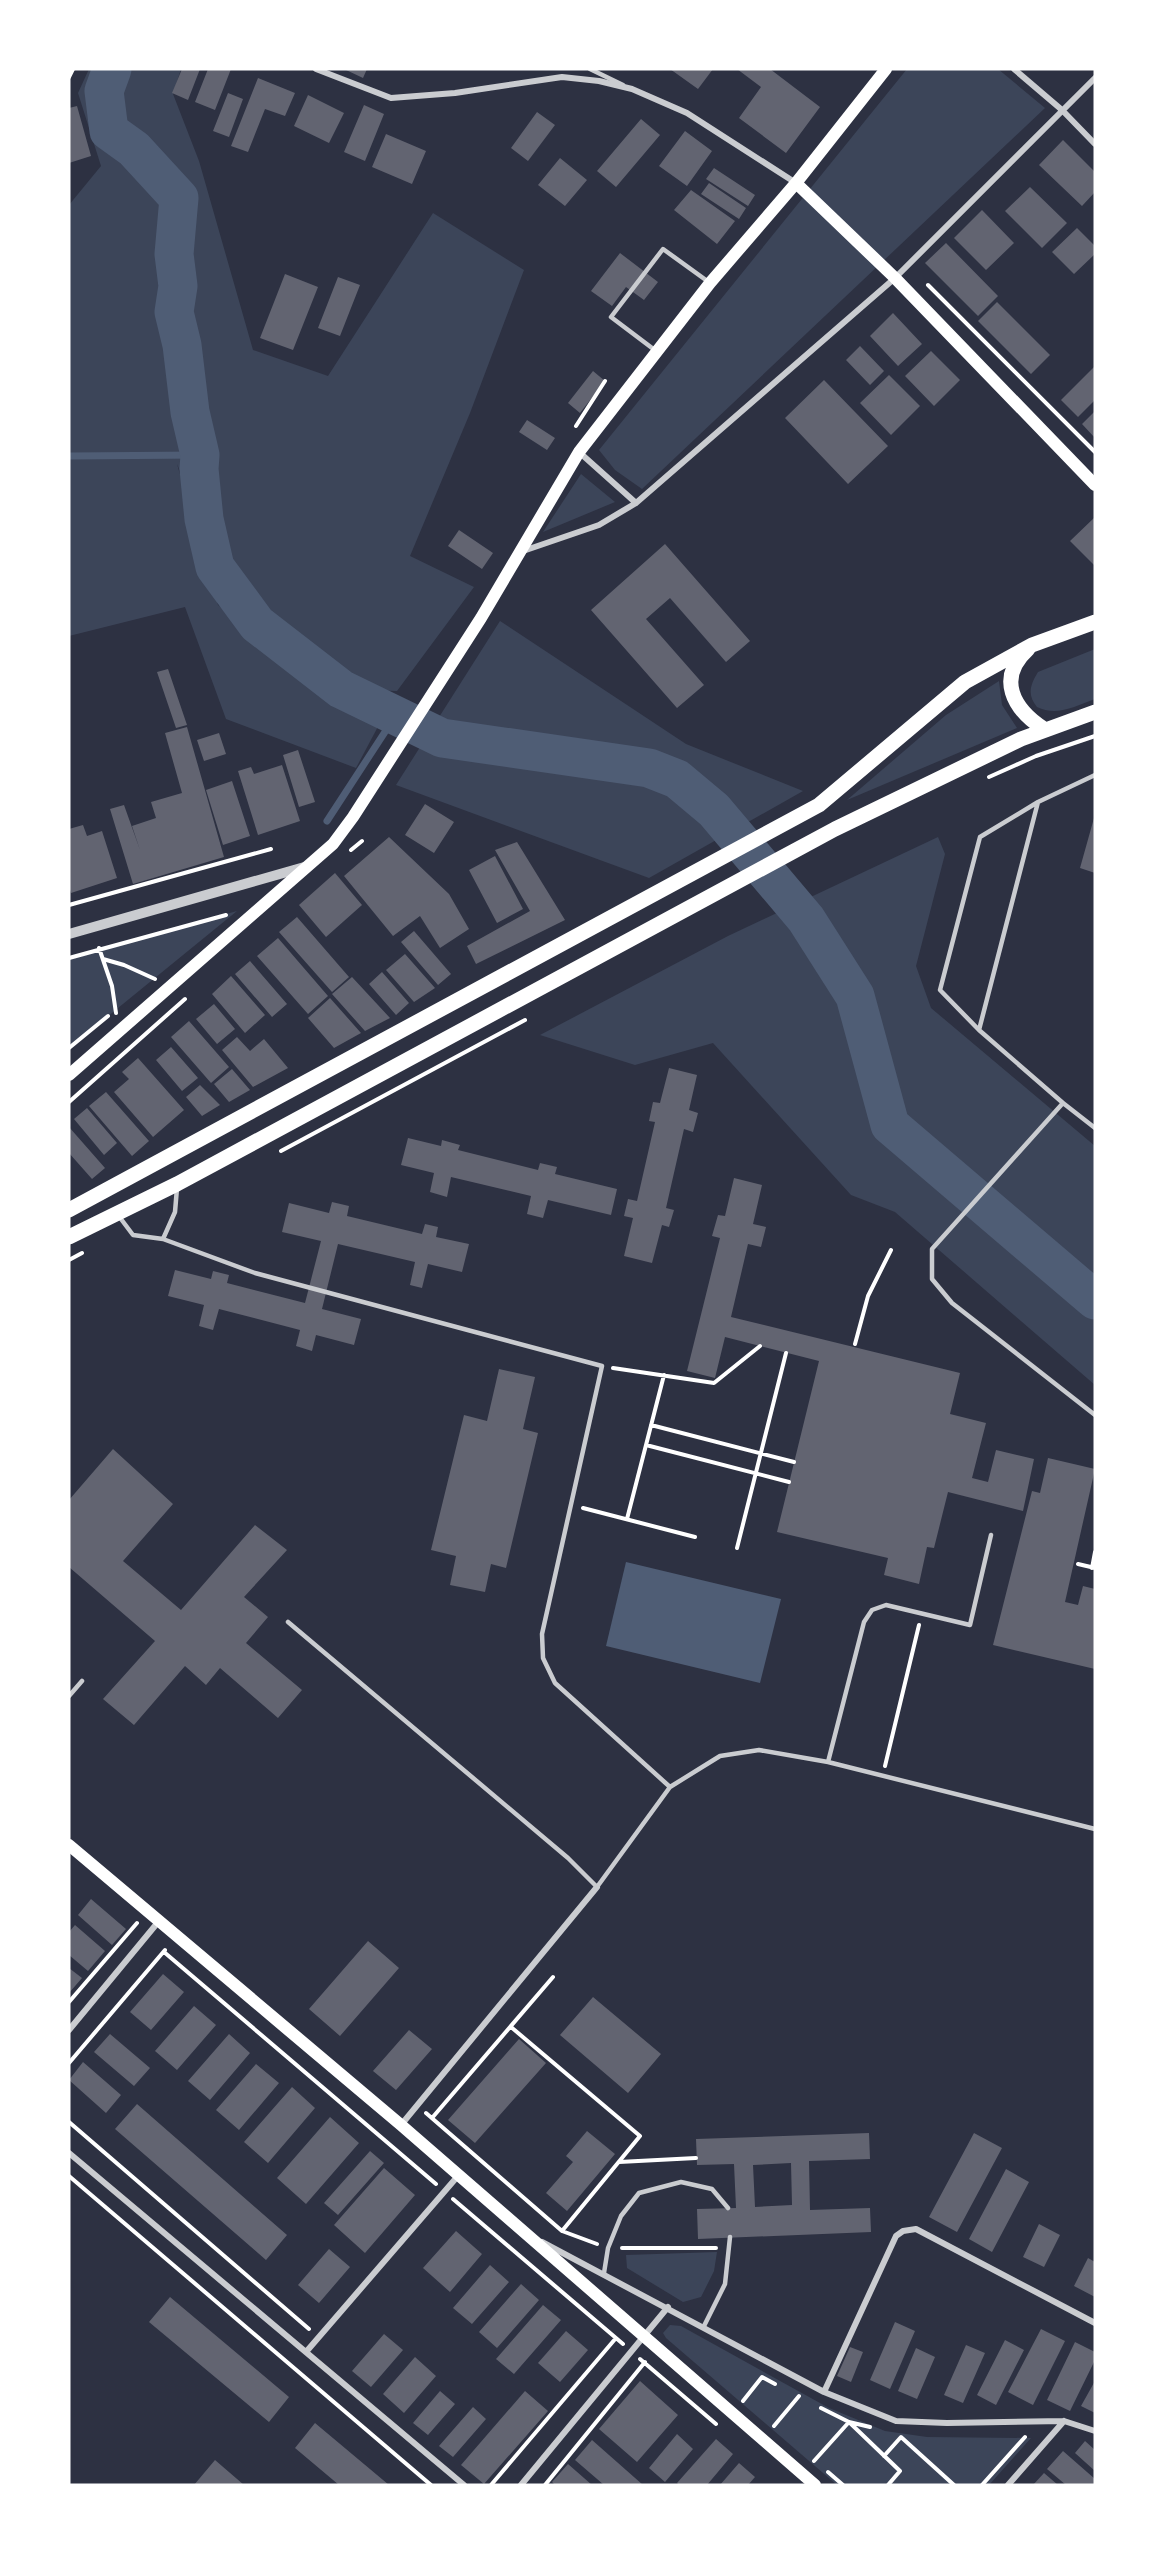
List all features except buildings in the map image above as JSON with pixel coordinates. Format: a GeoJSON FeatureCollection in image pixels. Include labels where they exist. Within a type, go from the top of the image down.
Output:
{"type":"FeatureCollection","features":[{"type":"Feature","properties":{"kind":"main road"},"geometry":{"type":"LineString","coordinates":[[69,1076],[333,844],[353,817],[481,618],[579,452],[656,351],[796,183],[886,69]]}},
{"type":"Feature","properties":{"kind":"main road"},"geometry":{"type":"LineString","coordinates":[[796,183],[896,278],[1095,485]]}},
{"type":"Feature","properties":{"kind":"main road"},"geometry":{"type":"LineString","coordinates":[[69,1210],[819,805],[965,682],[1032,645],[1095,622]]}},
{"type":"Feature","properties":{"kind":"main road"},"geometry":{"type":"LineString","coordinates":[[1032,645],[1020,656],[1012,672],[1011,689],[1016,705],[1027,718],[1044,729]]}},
{"type":"Feature","properties":{"kind":"main road"},"geometry":{"type":"LineString","coordinates":[[69,1237],[177,1184],[835,829],[1044,729],[1095,712]]}},
{"type":"Feature","properties":{"kind":"main road"},"geometry":{"type":"LineString","coordinates":[[69,1845],[401,2125],[520,2231],[658,2347],[815,2485]]}},
{"type":"Feature","properties":{"kind":"street"},"geometry":{"type":"LineString","coordinates":[[316,69],[391,98],[455,93],[562,77],[599,81],[632,89],[687,113],[796,183]]}},
{"type":"Feature","properties":{"kind":"street"},"geometry":{"type":"LineString","coordinates":[[1014,69],[1062,110],[1095,144]]}},
{"type":"Feature","properties":{"kind":"street"},"geometry":{"type":"LineString","coordinates":[[521,552],[599,525],[636,503],[896,278],[1095,78]]}},
{"type":"Feature","properties":{"kind":"street"},"geometry":{"type":"LineString","coordinates":[[579,452],[636,503]]}},
{"type":"Feature","properties":{"kind":"street"},"geometry":{"type":"LineString","coordinates":[[69,934],[311,865]]}},
{"type":"Feature","properties":{"kind":"street"},"geometry":{"type":"LineString","coordinates":[[401,2125],[597,1887]]}},
{"type":"Feature","properties":{"kind":"street"},"geometry":{"type":"LineString","coordinates":[[69,2030],[159,1921]]}},
{"type":"Feature","properties":{"kind":"street"},"geometry":{"type":"LineString","coordinates":[[69,2153],[464,2485]]}},
{"type":"Feature","properties":{"kind":"street"},"geometry":{"type":"LineString","coordinates":[[306,2352],[458,2177]]}},
{"type":"Feature","properties":{"kind":"street"},"geometry":{"type":"LineString","coordinates":[[824,2392],[896,2236],[903,2231],[916,2229],[1095,2322]]}},
{"type":"Feature","properties":{"kind":"street"},"geometry":{"type":"LineString","coordinates":[[520,2231],[604,2273],[824,2392],[896,2421],[947,2423],[1064,2421],[1095,2431]]}},
{"type":"Feature","properties":{"kind":"street"},"geometry":{"type":"LineString","coordinates":[[521,2485],[668,2307]]}},
{"type":"Feature","properties":{"kind":"street"},"geometry":{"type":"LineString","coordinates":[[1008,2485],[1064,2421]]}},
{"type":"Feature","properties":{"kind":"lane"},"geometry":{"type":"LineString","coordinates":[[590,69],[632,89]]}},
{"type":"Feature","properties":{"kind":"lane"},"geometry":{"type":"LineString","coordinates":[[656,351],[611,317],[663,249],[710,284]]}},
{"type":"Feature","properties":{"kind":"lane"},"geometry":{"type":"LineString","coordinates":[[1095,775],[1038,802],[980,837],[940,990],[979,1030],[1095,1128]]}},
{"type":"Feature","properties":{"kind":"lane"},"geometry":{"type":"LineString","coordinates":[[979,1030],[1038,802]]}},
{"type":"Feature","properties":{"kind":"lane"},"geometry":{"type":"LineString","coordinates":[[1063,1103],[932,1249],[932,1279],[952,1303],[1095,1414]]}},
{"type":"Feature","properties":{"kind":"lane"},"geometry":{"type":"LineString","coordinates":[[163,1239],[176,1212],[177,1184]]}},
{"type":"Feature","properties":{"kind":"lane"},"geometry":{"type":"LineString","coordinates":[[117,1213],[133,1236],[163,1239],[255,1273],[602,1366],[542,1634],[543,1658],[555,1683],[670,1787]]}},
{"type":"Feature","properties":{"kind":"lane"},"geometry":{"type":"LineString","coordinates":[[828,1762],[864,1622],[872,1610],[886,1605],[970,1625],[991,1534]]}},
{"type":"Feature","properties":{"kind":"lane"},"geometry":{"type":"LineString","coordinates":[[288,1622],[568,1858],[597,1887],[670,1787],[720,1756],[750,1751],[759,1750],[828,1762],[1095,1829]]}},
{"type":"Feature","properties":{"kind":"lane"},"geometry":{"type":"LineString","coordinates":[[69,1696],[82,1681]]}},
{"type":"Feature","properties":{"kind":"lane"},"geometry":{"type":"LineString","coordinates":[[604,2273],[608,2248],[621,2216],[639,2193],[681,2182],[712,2189],[728,2208]]}},
{"type":"Feature","properties":{"kind":"lane"},"geometry":{"type":"LineString","coordinates":[[704,2326],[725,2284],[730,2237]]}},
{"type":"Feature","properties":{"kind":"path"},"geometry":{"type":"LineString","coordinates":[[69,76],[73,69]]}},
{"type":"Feature","properties":{"kind":"path"},"geometry":{"type":"LineString","coordinates":[[908,265],[1095,452]]}},
{"type":"Feature","properties":{"kind":"path"},"geometry":{"type":"LineString","coordinates":[[982,780],[1036,756],[1095,736]]}},
{"type":"Feature","properties":{"kind":"path"},"geometry":{"type":"LineString","coordinates":[[69,905],[272,849]]}},
{"type":"Feature","properties":{"kind":"path"},"geometry":{"type":"LineString","coordinates":[[69,958],[237,911]]}},
{"type":"Feature","properties":{"kind":"path"},"geometry":{"type":"LineString","coordinates":[[92,927],[112,986],[118,1032]]}},
{"type":"Feature","properties":{"kind":"path"},"geometry":{"type":"LineString","coordinates":[[103,958],[154,979],[168,991]]}},
{"type":"Feature","properties":{"kind":"path"},"geometry":{"type":"LineString","coordinates":[[145,986],[164,971]]}},
{"type":"Feature","properties":{"kind":"path"},"geometry":{"type":"LineString","coordinates":[[69,1048],[117,1009]]}},
{"type":"Feature","properties":{"kind":"path"},"geometry":{"type":"LineString","coordinates":[[855,1344],[868,1296],[891,1250]]}},
{"type":"Feature","properties":{"kind":"path"},"geometry":{"type":"LineString","coordinates":[[602,1366],[714,1383],[760,1346]]}},
{"type":"Feature","properties":{"kind":"path"},"geometry":{"type":"LineString","coordinates":[[737,1548],[786,1353]]}},
{"type":"Feature","properties":{"kind":"path"},"geometry":{"type":"LineString","coordinates":[[627,1519],[664,1375]]}},
{"type":"Feature","properties":{"kind":"path"},"geometry":{"type":"LineString","coordinates":[[651,1425],[794,1462]]}},
{"type":"Feature","properties":{"kind":"path"},"geometry":{"type":"LineString","coordinates":[[646,1445],[789,1482]]}},
{"type":"Feature","properties":{"kind":"path"},"geometry":{"type":"LineString","coordinates":[[571,1504],[695,1537]]}},
{"type":"Feature","properties":{"kind":"path"},"geometry":{"type":"LineString","coordinates":[[1078,1564],[1093,1568],[1095,1552]]}},
{"type":"Feature","properties":{"kind":"path"},"geometry":{"type":"LineString","coordinates":[[882,1775],[922,1614]]}},
{"type":"Feature","properties":{"kind":"path"},"geometry":{"type":"LineString","coordinates":[[69,2002],[147,1911]]}},
{"type":"Feature","properties":{"kind":"path"},"geometry":{"type":"LineString","coordinates":[[69,2063],[177,1936]]}},
{"type":"Feature","properties":{"kind":"path"},"geometry":{"type":"LineString","coordinates":[[164,1952],[725,2432]]}},
{"type":"Feature","properties":{"kind":"path"},"geometry":{"type":"LineString","coordinates":[[432,2118],[554,1977]]}},
{"type":"Feature","properties":{"kind":"path"},"geometry":{"type":"LineString","coordinates":[[511,2027],[640,2136],[562,2231]]}},
{"type":"Feature","properties":{"kind":"path"},"geometry":{"type":"LineString","coordinates":[[416,2104],[562,2231],[608,2248],[730,2248]]}},
{"type":"Feature","properties":{"kind":"path"},"geometry":{"type":"LineString","coordinates":[[69,2122],[319,2337]]}},
{"type":"Feature","properties":{"kind":"path"},"geometry":{"type":"LineString","coordinates":[[618,2162],[696,2158]]}},
{"type":"Feature","properties":{"kind":"path"},"geometry":{"type":"LineString","coordinates":[[69,2176],[431,2485]]}},
{"type":"Feature","properties":{"kind":"path"},"geometry":{"type":"LineString","coordinates":[[491,2485],[616,2338]]}},
{"type":"Feature","properties":{"kind":"path"},"geometry":{"type":"LineString","coordinates":[[545,2485],[658,2347]]}},
{"type":"Feature","properties":{"kind":"path"},"geometry":{"type":"LineString","coordinates":[[743,2401],[762,2377]]}},
{"type":"Feature","properties":{"kind":"path"},"geometry":{"type":"LineString","coordinates":[[774,2426],[799,2396]]}},
{"type":"Feature","properties":{"kind":"path"},"geometry":{"type":"LineString","coordinates":[[814,2461],[849,2422],[900,2471],[888,2485]]}},
{"type":"Feature","properties":{"kind":"path"},"geometry":{"type":"LineString","coordinates":[[884,2456],[901,2437],[954,2485]]}},
{"type":"Feature","properties":{"kind":"path"},"geometry":{"type":"LineString","coordinates":[[982,2485],[1025,2437]]}},
{"type":"Feature","properties":{"kind":"shaded area"},"geometry":{"type":"Polygon","coordinates":[[[89,69],[181,69],[173,94],[199,161],[253,350],[328,376],[433,213],[524,270],[470,413],[410,556],[474,587],[397,691],[341,689],[230,587],[177,464],[218,605],[309,677],[382,719],[356,768],[226,719],[185,607],[69,636],[69,205],[101,166],[78,93],[89,69]]]}},
{"type":"Feature","properties":{"kind":"shaded area"},"geometry":{"type":"Polygon","coordinates":[[[907,69],[998,69],[1045,108],[642,489],[615,470],[599,450],[907,69]]]}},
{"type":"Feature","properties":{"kind":"shaded area"},"geometry":{"type":"Polygon","coordinates":[[[581,474],[615,502],[543,532],[581,474]]]}},
{"type":"Feature","properties":{"kind":"shaded area"},"geometry":{"type":"Polygon","coordinates":[[[500,621],[686,744],[803,791],[649,878],[396,785],[500,621]]]}},
{"type":"Feature","properties":{"kind":"shaded area"},"geometry":{"type":"Polygon","coordinates":[[[1095,649],[1095,699],[1059,711],[1037,707],[1031,690],[1038,672],[1095,649]]]}},
{"type":"Feature","properties":{"kind":"shaded area"},"geometry":{"type":"Polygon","coordinates":[[[999,681],[1002,705],[1017,728],[847,800],[946,715],[999,681]]]}},
{"type":"Feature","properties":{"kind":"shaded area"},"geometry":{"type":"Polygon","coordinates":[[[938,837],[945,854],[916,966],[931,1008],[1095,1146],[1095,1385],[895,1212],[851,1195],[713,1043],[635,1065],[540,1035],[728,936],[938,837]]]}},
{"type":"Feature","properties":{"kind":"shaded area"},"geometry":{"type":"Polygon","coordinates":[[[237,911],[69,1048],[69,958],[237,911]]]}},
{"type":"Feature","properties":{"kind":"shaded area"},"geometry":{"type":"Polygon","coordinates":[[[626,1562],[781,1599],[760,1683],[606,1646],[626,1562]]]}},
{"type":"Feature","properties":{"kind":"shaded area"},"geometry":{"type":"Polygon","coordinates":[[[717,2252],[714,2271],[701,2297],[683,2302],[627,2268],[626,2255],[717,2252]]]}},
{"type":"Feature","properties":{"kind":"shaded area"},"geometry":{"type":"Polygon","coordinates":[[[670,2325],[681,2326],[829,2408],[885,2431],[927,2437],[1031,2438],[989,2485],[837,2485],[666,2338],[663,2333],[670,2325]]]}},
{"type":"Feature","properties":{"kind":"waterway"},"geometry":{"type":"LineString","coordinates":[[112,69],[104,91],[109,131],[134,149],[179,198],[174,254],[178,286],[174,312],[182,345],[190,412],[200,455],[199,469],[204,519],[215,567],[257,624],[341,689],[442,738],[649,768],[677,779],[714,810],[806,919],[855,996],[890,1125],[1095,1300]]}},
{"type":"Feature","properties":{"kind":"waterway"},"geometry":{"type":"LineString","coordinates":[[69,456],[200,455]]}},
{"type":"Feature","properties":{"kind":"waterway"},"geometry":{"type":"LineString","coordinates":[[327,821],[396,715]]}}]}
